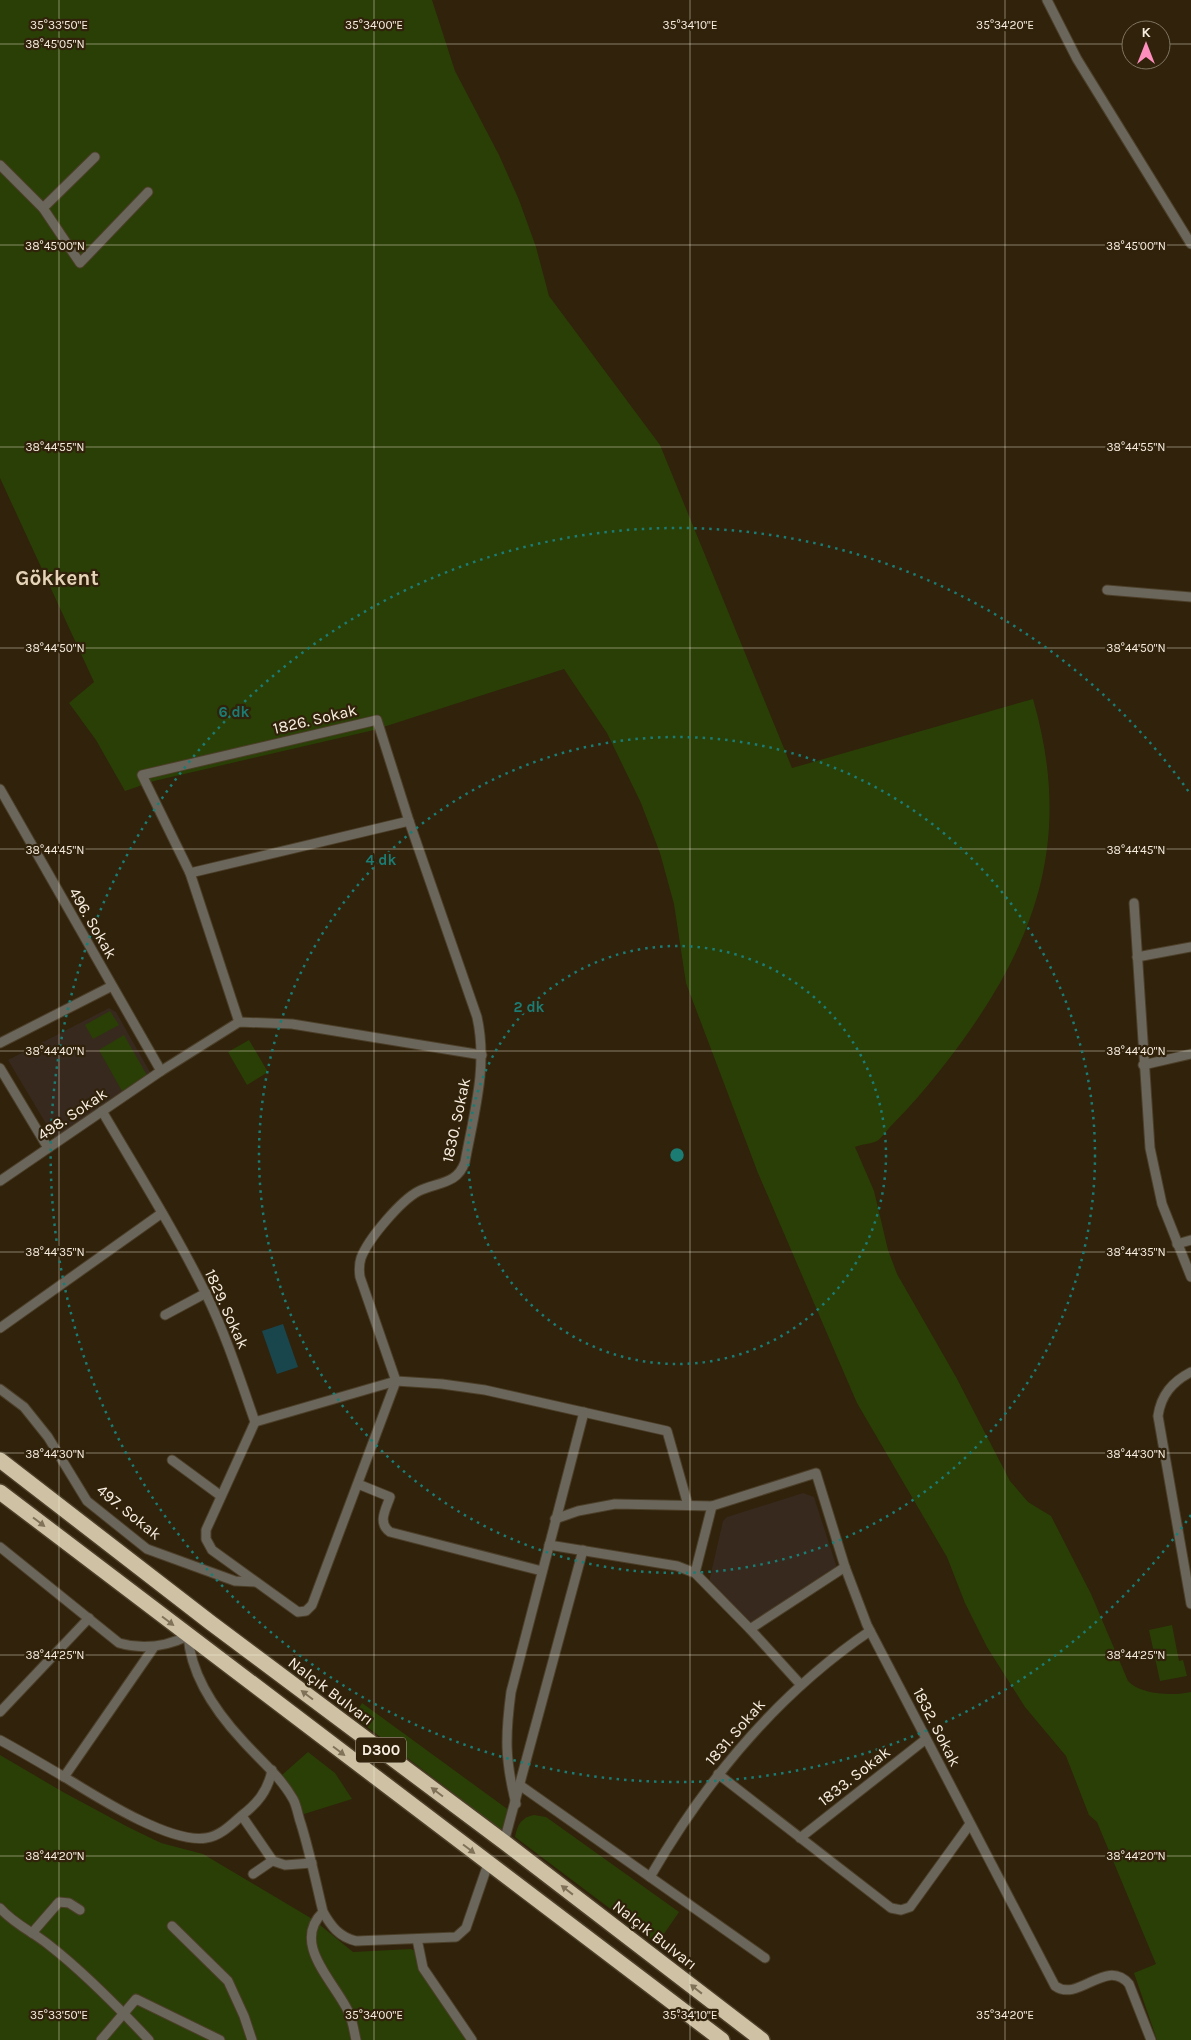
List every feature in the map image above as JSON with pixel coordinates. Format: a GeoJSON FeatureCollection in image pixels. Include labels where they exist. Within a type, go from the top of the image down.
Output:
{"type":"FeatureCollection","features":[{"type":"Feature","properties":{"kind":"highway","name":"Nalçık Bulvarı"},"geometry":{"type":"LineString","coordinates":[[0,1460],[211,1624],[504,1842],[762,2040]]}},
{"type":"Feature","properties":{"kind":"highway","name":"D300"},"geometry":{"type":"LineString","coordinates":[[0,1492],[722,2040]]}},
{"type":"Feature","properties":{"kind":"street"},"geometry":{"type":"LineString","coordinates":[[1047,0],[1077,59],[1191,244]]}},
{"type":"Feature","properties":{"kind":"street"},"geometry":{"type":"LineString","coordinates":[[43,208],[95,157]]}},
{"type":"Feature","properties":{"kind":"street"},"geometry":{"type":"LineString","coordinates":[[0,165],[43,208],[80,262],[148,192]]}},
{"type":"Feature","properties":{"kind":"street"},"geometry":{"type":"LineString","coordinates":[[1107,590],[1191,597]]}},
{"type":"Feature","properties":{"kind":"street","name":"1826. Sokak"},"geometry":{"type":"LineString","coordinates":[[190,873],[142,775],[378,720]]}},
{"type":"Feature","properties":{"kind":"street","name":"1830. Sokak"},"geometry":{"type":"LineString","coordinates":[[378,720],[409,821],[477,1017],[482,1054],[480,1086],[465,1162],[461,1171],[448,1182],[419,1191],[404,1200],[364,1251],[360,1260],[360,1277],[396,1381]]}},
{"type":"Feature","properties":{"kind":"street","name":"496. Sokak"},"geometry":{"type":"LineString","coordinates":[[0,789],[161,1071]]}},
{"type":"Feature","properties":{"kind":"street"},"geometry":{"type":"LineString","coordinates":[[409,821],[190,873],[239,1022],[292,1024],[482,1054]]}},
{"type":"Feature","properties":{"kind":"street"},"geometry":{"type":"LineString","coordinates":[[1134,903],[1147,1130],[1162,1204],[1191,1278]]}},
{"type":"Feature","properties":{"kind":"street"},"geometry":{"type":"LineString","coordinates":[[1137,957],[1191,947]]}},
{"type":"Feature","properties":{"kind":"street"},"geometry":{"type":"LineString","coordinates":[[0,1043],[112,986]]}},
{"type":"Feature","properties":{"kind":"street","name":"498. Sokak"},"geometry":{"type":"LineString","coordinates":[[0,1181],[161,1071],[239,1022]]}},
{"type":"Feature","properties":{"kind":"street"},"geometry":{"type":"LineString","coordinates":[[1143,1064],[1191,1054]]}},
{"type":"Feature","properties":{"kind":"street"},"geometry":{"type":"LineString","coordinates":[[0,1068],[48,1148]]}},
{"type":"Feature","properties":{"kind":"street","name":"1829. Sokak"},"geometry":{"type":"LineString","coordinates":[[102,1111],[206,1293],[227,1344],[255,1422]]}},
{"type":"Feature","properties":{"kind":"street"},"geometry":{"type":"LineString","coordinates":[[0,1328],[162,1213]]}},
{"type":"Feature","properties":{"kind":"street"},"geometry":{"type":"LineString","coordinates":[[1177,1244],[1191,1240]]}},
{"type":"Feature","properties":{"kind":"street"},"geometry":{"type":"LineString","coordinates":[[165,1315],[206,1293]]}},
{"type":"Feature","properties":{"kind":"street"},"geometry":{"type":"LineString","coordinates":[[1191,1372],[1177,1380],[1168,1389],[1160,1404],[1158,1416],[1191,1604]]}},
{"type":"Feature","properties":{"kind":"street"},"geometry":{"type":"LineString","coordinates":[[396,1381],[312,1605],[308,1609],[298,1612],[212,1550],[206,1539],[206,1530],[255,1422],[396,1381],[442,1384],[486,1390],[667,1431],[688,1505]]}},
{"type":"Feature","properties":{"kind":"street","name":"497. Sokak"},"geometry":{"type":"LineString","coordinates":[[0,1389],[24,1407],[48,1437],[87,1501],[147,1549],[235,1581],[256,1582]]}},
{"type":"Feature","properties":{"kind":"street"},"geometry":{"type":"LineString","coordinates":[[516,1804],[507,1760],[506,1729],[512,1692],[584,1412]]}},
{"type":"Feature","properties":{"kind":"street"},"geometry":{"type":"LineString","coordinates":[[172,1460],[221,1496]]}},
{"type":"Feature","properties":{"kind":"street","name":"1832. Sokak"},"geometry":{"type":"LineString","coordinates":[[712,1506],[816,1473],[845,1567],[870,1632],[1055,1986],[1062,1990],[1071,1990],[1105,1975],[1114,1974],[1122,1977],[1129,1984],[1151,2040]]}},
{"type":"Feature","properties":{"kind":"street"},"geometry":{"type":"LineString","coordinates":[[358,1484],[390,1497],[383,1521],[385,1527],[390,1532],[542,1570]]}},
{"type":"Feature","properties":{"kind":"street"},"geometry":{"type":"LineString","coordinates":[[556,1519],[584,1509],[615,1504],[712,1506],[695,1573]]}},
{"type":"Feature","properties":{"kind":"street"},"geometry":{"type":"LineString","coordinates":[[549,1545],[677,1566],[695,1573],[801,1685]]}},
{"type":"Feature","properties":{"kind":"street"},"geometry":{"type":"LineString","coordinates":[[504,1842],[521,1786],[583,1550]]}},
{"type":"Feature","properties":{"kind":"street"},"geometry":{"type":"LineString","coordinates":[[2,1551],[119,1643],[154,1647],[169,1644],[188,1636],[190,1654],[196,1672],[213,1703],[232,1729],[272,1770],[294,1800],[312,1863],[323,1912],[336,1931],[350,1940],[361,1941],[451,1938],[464,1932],[488,1864]]}},
{"type":"Feature","properties":{"kind":"street"},"geometry":{"type":"LineString","coordinates":[[750,1629],[845,1567]]}},
{"type":"Feature","properties":{"kind":"street"},"geometry":{"type":"LineString","coordinates":[[0,1712],[89,1618]]}},
{"type":"Feature","properties":{"kind":"street","name":"1831. Sokak"},"geometry":{"type":"LineString","coordinates":[[650,1877],[680,1828],[718,1774],[757,1728],[830,1660],[870,1632]]}},
{"type":"Feature","properties":{"kind":"street"},"geometry":{"type":"LineString","coordinates":[[64,1776],[154,1647]]}},
{"type":"Feature","properties":{"kind":"street","name":"1833. Sokak"},"geometry":{"type":"LineString","coordinates":[[800,1838],[926,1738]]}},
{"type":"Feature","properties":{"kind":"street"},"geometry":{"type":"LineString","coordinates":[[0,1740],[126,1814],[183,1837],[200,1839],[218,1835],[260,1799],[268,1785],[272,1770]]}},
{"type":"Feature","properties":{"kind":"street"},"geometry":{"type":"LineString","coordinates":[[718,1774],[891,1908],[901,1910],[910,1907],[970,1824]]}},
{"type":"Feature","properties":{"kind":"street"},"geometry":{"type":"LineString","coordinates":[[521,1786],[765,1958]]}},
{"type":"Feature","properties":{"kind":"street"},"geometry":{"type":"LineString","coordinates":[[242,1816],[272,1861],[285,1865],[312,1863]]}},
{"type":"Feature","properties":{"kind":"street"},"geometry":{"type":"LineString","coordinates":[[253,1874],[272,1861]]}},
{"type":"Feature","properties":{"kind":"street"},"geometry":{"type":"LineString","coordinates":[[32,1933],[59,1902],[68,1903],[80,1910]]}},
{"type":"Feature","properties":{"kind":"street"},"geometry":{"type":"LineString","coordinates":[[0,1908],[8,1917],[49,1945],[124,2012],[149,2040]]}},
{"type":"Feature","properties":{"kind":"street"},"geometry":{"type":"LineString","coordinates":[[323,1912],[313,1926],[311,1942],[322,1968],[349,2013],[356,2040]]}},
{"type":"Feature","properties":{"kind":"street"},"geometry":{"type":"LineString","coordinates":[[172,1926],[228,1981],[244,2016],[252,2040]]}},
{"type":"Feature","properties":{"kind":"street"},"geometry":{"type":"LineString","coordinates":[[417,1939],[423,1968],[472,2040]]}},
{"type":"Feature","properties":{"kind":"street"},"geometry":{"type":"LineString","coordinates":[[101,2040],[136,1999],[220,2040]]}},
{"type":"Feature","properties":{"kind":"shaded area"},"geometry":{"type":"Polygon","coordinates":[[[109,1008],[116,1012],[151,1074],[57,1142],[8,1060],[109,1008]]]}},
{"type":"Feature","properties":{"kind":"shaded area"},"geometry":{"type":"Polygon","coordinates":[[[803,1493],[814,1497],[838,1571],[752,1626],[709,1582],[723,1521],[727,1517],[803,1493]]]}},
{"type":"Feature","properties":{"kind":"green space"},"geometry":{"type":"Polygon","coordinates":[[[0,0],[432,0],[455,71],[499,155],[519,200],[536,247],[549,296],[660,445],[792,768],[1033,699],[1045,752],[1049,801],[1047,848],[1038,893],[1023,936],[1002,979],[976,1021],[939,1072],[879,1140],[855,1147],[874,1191],[888,1250],[897,1274],[956,1377],[1010,1481],[1028,1502],[1051,1516],[1091,1594],[1128,1681],[1133,1686],[1149,1692],[1176,1694],[1191,1692],[1191,2040],[1157,2040],[1134,1973],[1156,1964],[1097,1822],[1089,1815],[1066,1756],[1025,1707],[987,1647],[965,1603],[947,1557],[857,1403],[758,1173],[686,983],[674,904],[660,853],[641,803],[607,733],[564,669],[374,730],[154,781],[125,791],[96,740],[69,703],[94,682],[0,478],[0,0]]]}},
{"type":"Feature","properties":{"kind":"green space"},"geometry":{"type":"Polygon","coordinates":[[[110,1011],[119,1025],[93,1039],[85,1025],[110,1011]]]}},
{"type":"Feature","properties":{"kind":"green space"},"geometry":{"type":"Polygon","coordinates":[[[124,1035],[148,1077],[122,1091],[99,1050],[124,1035]]]}},
{"type":"Feature","properties":{"kind":"green space"},"geometry":{"type":"Polygon","coordinates":[[[249,1040],[268,1072],[247,1085],[228,1052],[249,1040]]]}},
{"type":"Feature","properties":{"kind":"green space"},"geometry":{"type":"Polygon","coordinates":[[[1172,1625],[1179,1661],[1183,1660],[1187,1676],[1160,1681],[1149,1630],[1172,1625]]]}},
{"type":"Feature","properties":{"kind":"green space"},"geometry":{"type":"Polygon","coordinates":[[[362,1703],[510,1811],[503,1831],[354,1717],[362,1703]]]}},
{"type":"Feature","properties":{"kind":"green space"},"geometry":{"type":"Polygon","coordinates":[[[308,1752],[335,1773],[352,1799],[304,1814],[282,1775],[308,1752]]]}},
{"type":"Feature","properties":{"kind":"green space"},"geometry":{"type":"Polygon","coordinates":[[[0,1755],[128,1827],[161,1843],[203,1854],[314,1920],[353,1952],[411,1949],[425,1956],[426,1967],[477,2040],[0,2040],[0,1755]]]}},
{"type":"Feature","properties":{"kind":"green space"},"geometry":{"type":"Polygon","coordinates":[[[534,1815],[546,1817],[679,1912],[657,1944],[515,1837],[521,1822],[534,1815]]]}},
{"type":"Feature","properties":{"kind":"water"},"geometry":{"type":"Polygon","coordinates":[[[283,1324],[298,1367],[277,1374],[262,1331],[283,1324]]]}},
{"type":"Feature","properties":{"kind":"district","name":"Gökkent"},"geometry":{"type":"Point","coordinates":[57,578]}}]}
